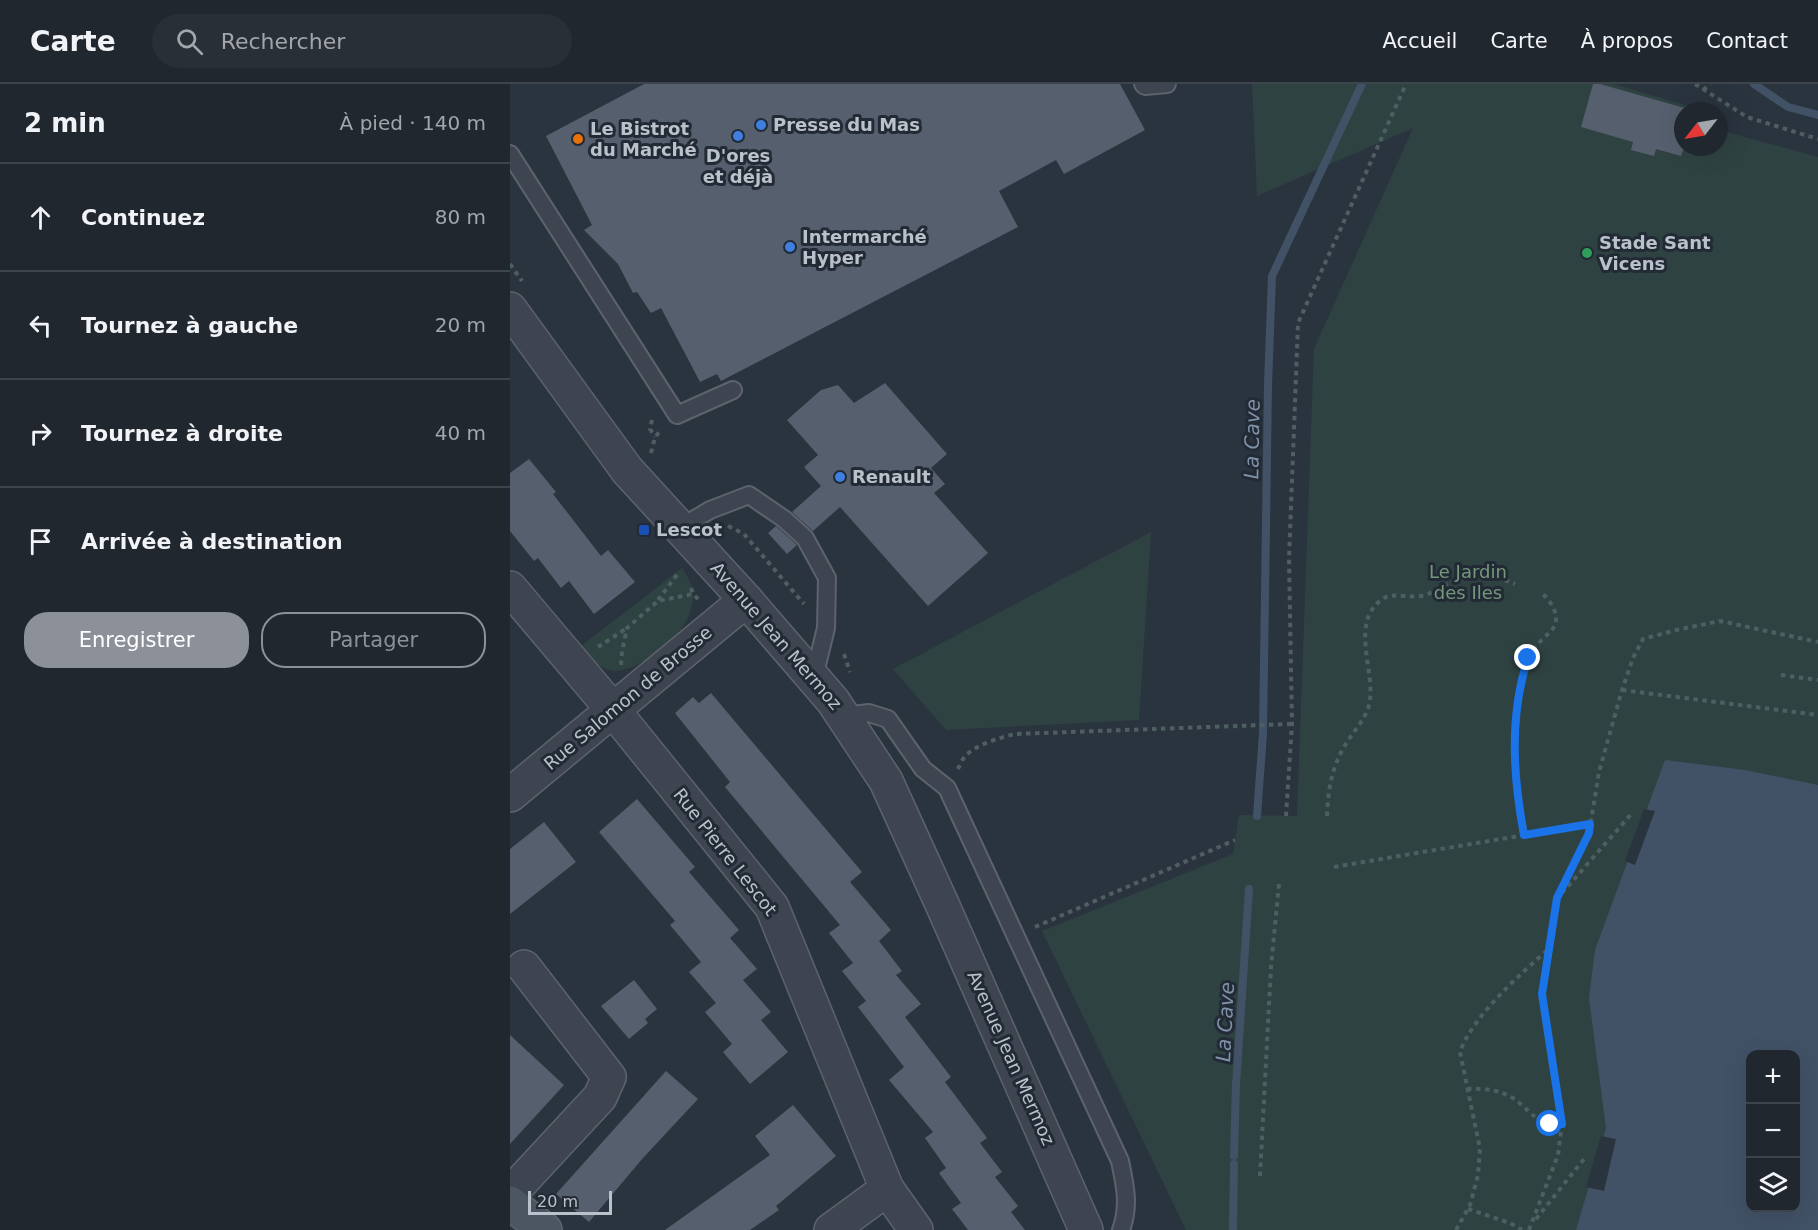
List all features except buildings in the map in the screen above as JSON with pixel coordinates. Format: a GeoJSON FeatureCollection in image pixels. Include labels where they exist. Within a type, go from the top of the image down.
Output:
{"type":"FeatureCollection","features":[{"type":"Feature","properties":{"kind":"main road"},"geometry":{"type":"LineString","coordinates":[[510,1203],[545,1230]]}},
{"type":"Feature","properties":{"kind":"street","name":"Avenue Jean Mermoz"},"geometry":{"type":"LineString","coordinates":[[510,309],[627,470],[746,600],[845,716],[886,782],[1086,1230]]}},
{"type":"Feature","properties":{"kind":"street","name":"Rue Pierre Lescot"},"geometry":{"type":"LineString","coordinates":[[510,588],[613,710],[772,907],[887,1189],[916,1230]]}},
{"type":"Feature","properties":{"kind":"street","name":"Rue Salomon de Brosse"},"geometry":{"type":"LineString","coordinates":[[510,795],[746,600]]}},
{"type":"Feature","properties":{"kind":"street"},"geometry":{"type":"LineString","coordinates":[[510,1194],[600,1097],[609,1077],[524,967]]}},
{"type":"Feature","properties":{"kind":"street"},"geometry":{"type":"LineString","coordinates":[[831,1230],[887,1189]]}},
{"type":"Feature","properties":{"kind":"lane"},"geometry":{"type":"LineString","coordinates":[[1143,84],[1145,86],[1167,84]]}},
{"type":"Feature","properties":{"kind":"lane"},"geometry":{"type":"LineString","coordinates":[[510,154],[678,415],[733,390]]}},
{"type":"Feature","properties":{"kind":"lane"},"geometry":{"type":"LineString","coordinates":[[680,528],[710,510],[748,495],[784,519],[805,538],[827,578],[826,628],[814,677]]}},
{"type":"Feature","properties":{"kind":"lane"},"geometry":{"type":"LineString","coordinates":[[845,716],[869,713],[888,719],[924,769],[947,788],[1120,1161],[1127,1193],[1126,1217],[1121,1230]]}},
{"type":"Feature","properties":{"kind":"path"},"geometry":{"type":"LineString","coordinates":[[1286,816],[1292,724],[1289,559],[1298,323],[1406,84]]}},
{"type":"Feature","properties":{"kind":"path"},"geometry":{"type":"LineString","coordinates":[[1695,84],[1747,117],[1818,139]]}},
{"type":"Feature","properties":{"kind":"path"},"geometry":{"type":"LineString","coordinates":[[1703,90],[1710,84]]}},
{"type":"Feature","properties":{"kind":"path"},"geometry":{"type":"LineString","coordinates":[[651,453],[655,437]]}},
{"type":"Feature","properties":{"kind":"path"},"geometry":{"type":"LineString","coordinates":[[597,647],[627,628],[658,601],[682,568]]}},
{"type":"Feature","properties":{"kind":"path"},"geometry":{"type":"LineString","coordinates":[[1327,816],[1331,775],[1342,749],[1368,709],[1371,695],[1364,641],[1370,613],[1378,603],[1386,597],[1421,597],[1458,580],[1482,576],[1505,579],[1515,585]]}},
{"type":"Feature","properties":{"kind":"path"},"geometry":{"type":"LineString","coordinates":[[1524,835],[1518,806],[1515,759],[1517,701],[1528,658],[1555,624],[1554,607],[1540,592]]}},
{"type":"Feature","properties":{"kind":"path"},"geometry":{"type":"LineString","coordinates":[[658,601],[693,594]]}},
{"type":"Feature","properties":{"kind":"path"},"geometry":{"type":"LineString","coordinates":[[1529,1230],[1558,1155],[1562,1124],[1542,994],[1557,898],[1589,833],[1599,772],[1622,690],[1642,639],[1720,621],[1818,642]]}},
{"type":"Feature","properties":{"kind":"path"},"geometry":{"type":"LineString","coordinates":[[621,671],[627,628]]}},
{"type":"Feature","properties":{"kind":"path"},"geometry":{"type":"LineString","coordinates":[[1781,675],[1818,680]]}},
{"type":"Feature","properties":{"kind":"path"},"geometry":{"type":"LineString","coordinates":[[1622,690],[1818,715]]}},
{"type":"Feature","properties":{"kind":"path"},"geometry":{"type":"LineString","coordinates":[[947,788],[965,757],[997,738],[1015,734],[1292,724]]}},
{"type":"Feature","properties":{"kind":"path"},"geometry":{"type":"LineString","coordinates":[[1557,898],[1633,812]]}},
{"type":"Feature","properties":{"kind":"path"},"geometry":{"type":"LineString","coordinates":[[1334,867],[1590,824]]}},
{"type":"Feature","properties":{"kind":"path"},"geometry":{"type":"LineString","coordinates":[[1015,935],[1235,840]]}},
{"type":"Feature","properties":{"kind":"path"},"geometry":{"type":"LineString","coordinates":[[1260,1176],[1271,967],[1279,884]]}},
{"type":"Feature","properties":{"kind":"path"},"geometry":{"type":"LineString","coordinates":[[1456,1230],[1468,1209],[1478,1175],[1480,1149],[1460,1052],[1464,1039],[1527,967],[1549,949]]}},
{"type":"Feature","properties":{"kind":"path"},"geometry":{"type":"LineString","coordinates":[[1467,1089],[1483,1088],[1506,1094],[1542,1122],[1562,1124]]}},
{"type":"Feature","properties":{"kind":"path"},"geometry":{"type":"LineString","coordinates":[[1533,1222],[1584,1159]]}},
{"type":"Feature","properties":{"kind":"path"},"geometry":{"type":"LineString","coordinates":[[1468,1209],[1510,1223],[1522,1230]]}},
{"type":"Feature","properties":{"kind":"green space","name":"Le Jardin des Iles"},"geometry":{"type":"Polygon","coordinates":[[[1252,84],[1614,84],[1675,102],[1674,156],[1728,156],[1728,132],[1818,157],[1818,1230],[1186,1230],[1042,931],[1233,854],[1239,815],[1297,816],[1314,349],[1413,128],[1257,196],[1252,84]]]}},
{"type":"Feature","properties":{"kind":"green space"},"geometry":{"type":"Polygon","coordinates":[[[1151,532],[1139,720],[946,730],[893,669],[1151,532]]]}},
{"type":"Feature","properties":{"kind":"green space"},"geometry":{"type":"Polygon","coordinates":[[[682,568],[692,590],[692,607],[682,628],[659,651],[638,664],[618,671],[601,666],[580,647],[682,568]]]}},
{"type":"Feature","properties":{"kind":"water"},"geometry":{"type":"Polygon","coordinates":[[[1665,760],[1745,770],[1818,785],[1818,1230],[1576,1230],[1606,1128],[1589,998],[1595,950],[1665,760]]]}},
{"type":"Feature","properties":{"kind":"pier"},"geometry":{"type":"Polygon","coordinates":[[[1644,809],[1655,811],[1635,865],[1625,861],[1644,809]]]}},
{"type":"Feature","properties":{"kind":"pier"},"geometry":{"type":"Polygon","coordinates":[[[1601,1136],[1616,1139],[1604,1191],[1586,1187],[1601,1136]]]}},
{"type":"Feature","properties":{"kind":"waterway","name":"La Cave"},"geometry":{"type":"LineString","coordinates":[[1257,816],[1263,733],[1268,385],[1272,276],[1362,84]]}},
{"type":"Feature","properties":{"kind":"waterway","name":"La Cave"},"geometry":{"type":"LineString","coordinates":[[1754,84],[1788,107],[1818,115]]}},
{"type":"Feature","properties":{"kind":"waterway","name":"La Cave"},"geometry":{"type":"LineString","coordinates":[[1234,1156],[1236,1085],[1249,889]]}},
{"type":"Feature","properties":{"kind":"waterway","name":"La Cave"},"geometry":{"type":"LineString","coordinates":[[1233,1230],[1234,1164]]}},
{"type":"Feature","properties":{"kind":"place","name":"Presse du Mas"},"geometry":{"type":"Point","coordinates":[761,125]}},
{"type":"Feature","properties":{"kind":"place","name":"D'ores et déjà"},"geometry":{"type":"Point","coordinates":[738,136]}},
{"type":"Feature","properties":{"kind":"place","name":"Le Bistrot du Marché"},"geometry":{"type":"Point","coordinates":[578,139]}},
{"type":"Feature","properties":{"kind":"place","name":"Intermarché Hyper"},"geometry":{"type":"Point","coordinates":[790,247]}},
{"type":"Feature","properties":{"kind":"place","name":"Stade Sant Vicens"},"geometry":{"type":"Point","coordinates":[1587,253]}},
{"type":"Feature","properties":{"kind":"place","name":"Renault"},"geometry":{"type":"Point","coordinates":[840,477]}},
{"type":"Feature","properties":{"kind":"place","name":"Lescot"},"geometry":{"type":"Point","coordinates":[644,530]}},
{"type":"Feature","properties":{"kind":"route"},"geometry":{"type":"LineString","coordinates":[[1528,658],[1517,701],[1514,737],[1518,806],[1524,835],[1590,824],[1589,833],[1557,898],[1542,994],[1562,1124],[1550,1124]]}}]}
